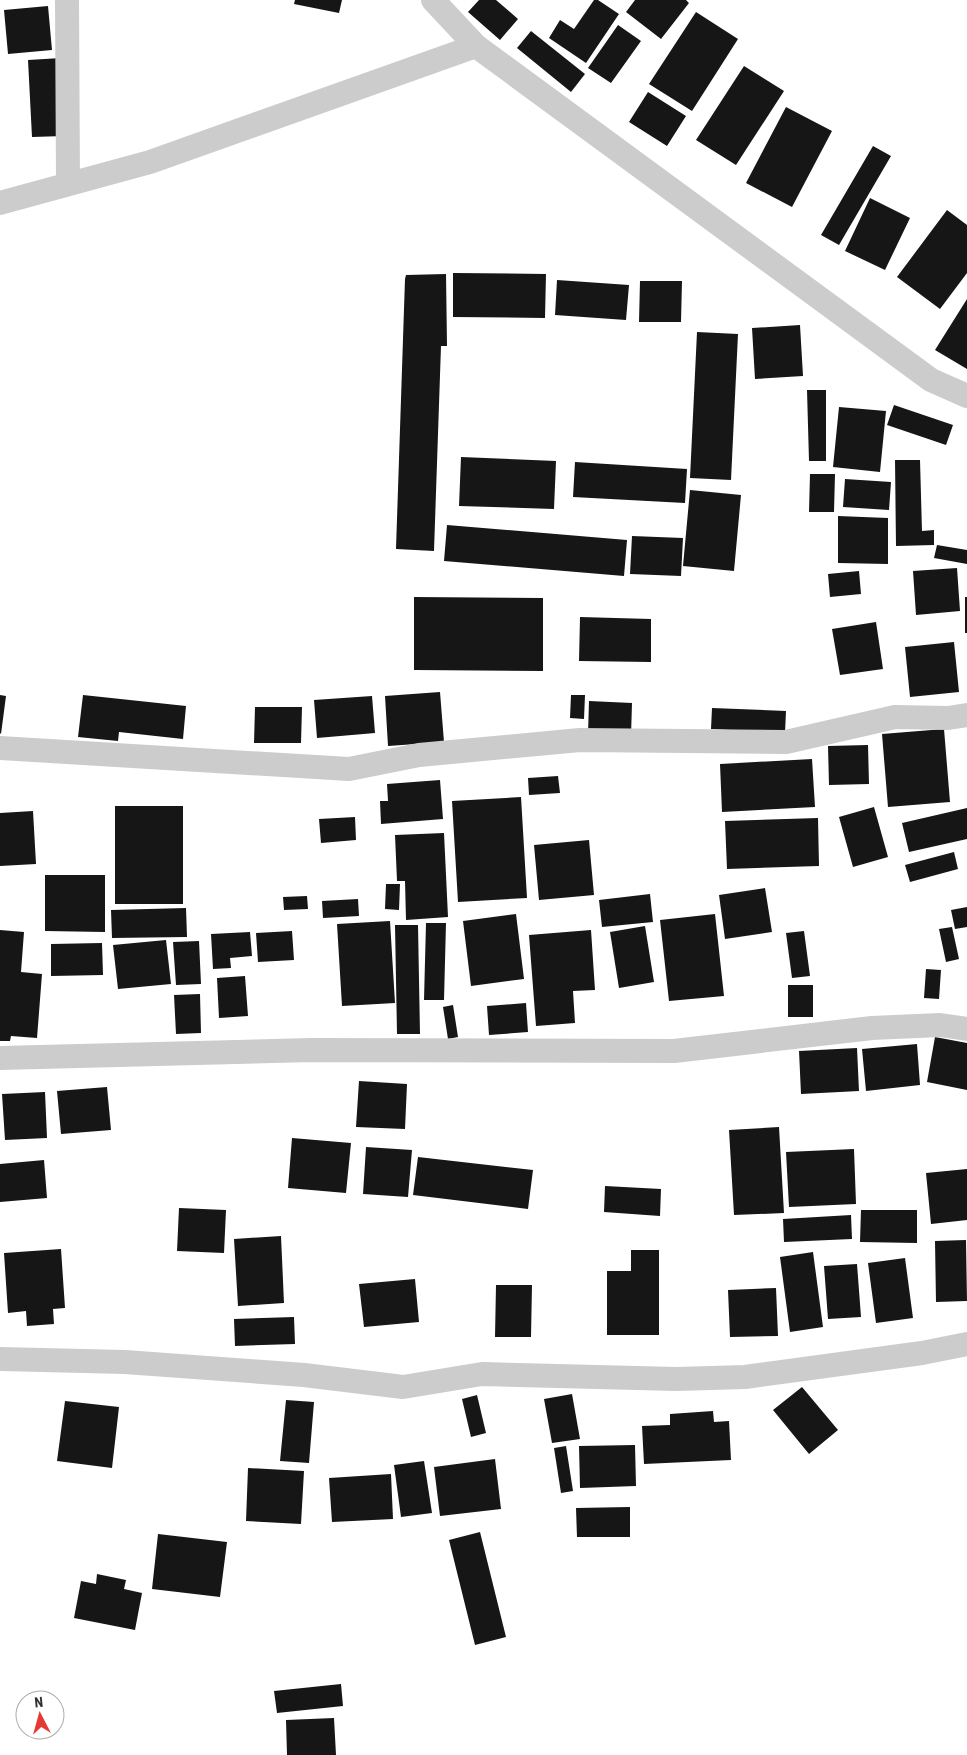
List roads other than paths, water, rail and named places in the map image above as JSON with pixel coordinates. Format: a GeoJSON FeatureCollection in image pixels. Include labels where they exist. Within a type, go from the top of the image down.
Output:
{"type":"FeatureCollection","features":[{"type":"Feature","properties":{"kind":"street"},"geometry":{"type":"LineString","coordinates":[[67,0],[68,184]]}},
{"type":"Feature","properties":{"kind":"street"},"geometry":{"type":"LineString","coordinates":[[433,0],[476,46],[931,380],[967,396]]}},
{"type":"Feature","properties":{"kind":"street"},"geometry":{"type":"LineString","coordinates":[[0,203],[150,162],[476,46]]}},
{"type":"Feature","properties":{"kind":"street"},"geometry":{"type":"LineString","coordinates":[[0,748],[349,769],[419,755],[580,740],[786,742],[895,717],[948,718],[967,715]]}},
{"type":"Feature","properties":{"kind":"street"},"geometry":{"type":"LineString","coordinates":[[0,1058],[311,1050],[674,1051],[872,1028],[940,1025],[967,1029]]}},
{"type":"Feature","properties":{"kind":"street"},"geometry":{"type":"LineString","coordinates":[[0,1359],[125,1362],[304,1375],[403,1387],[482,1374],[676,1379],[745,1377],[922,1354],[967,1344]]}}]}
